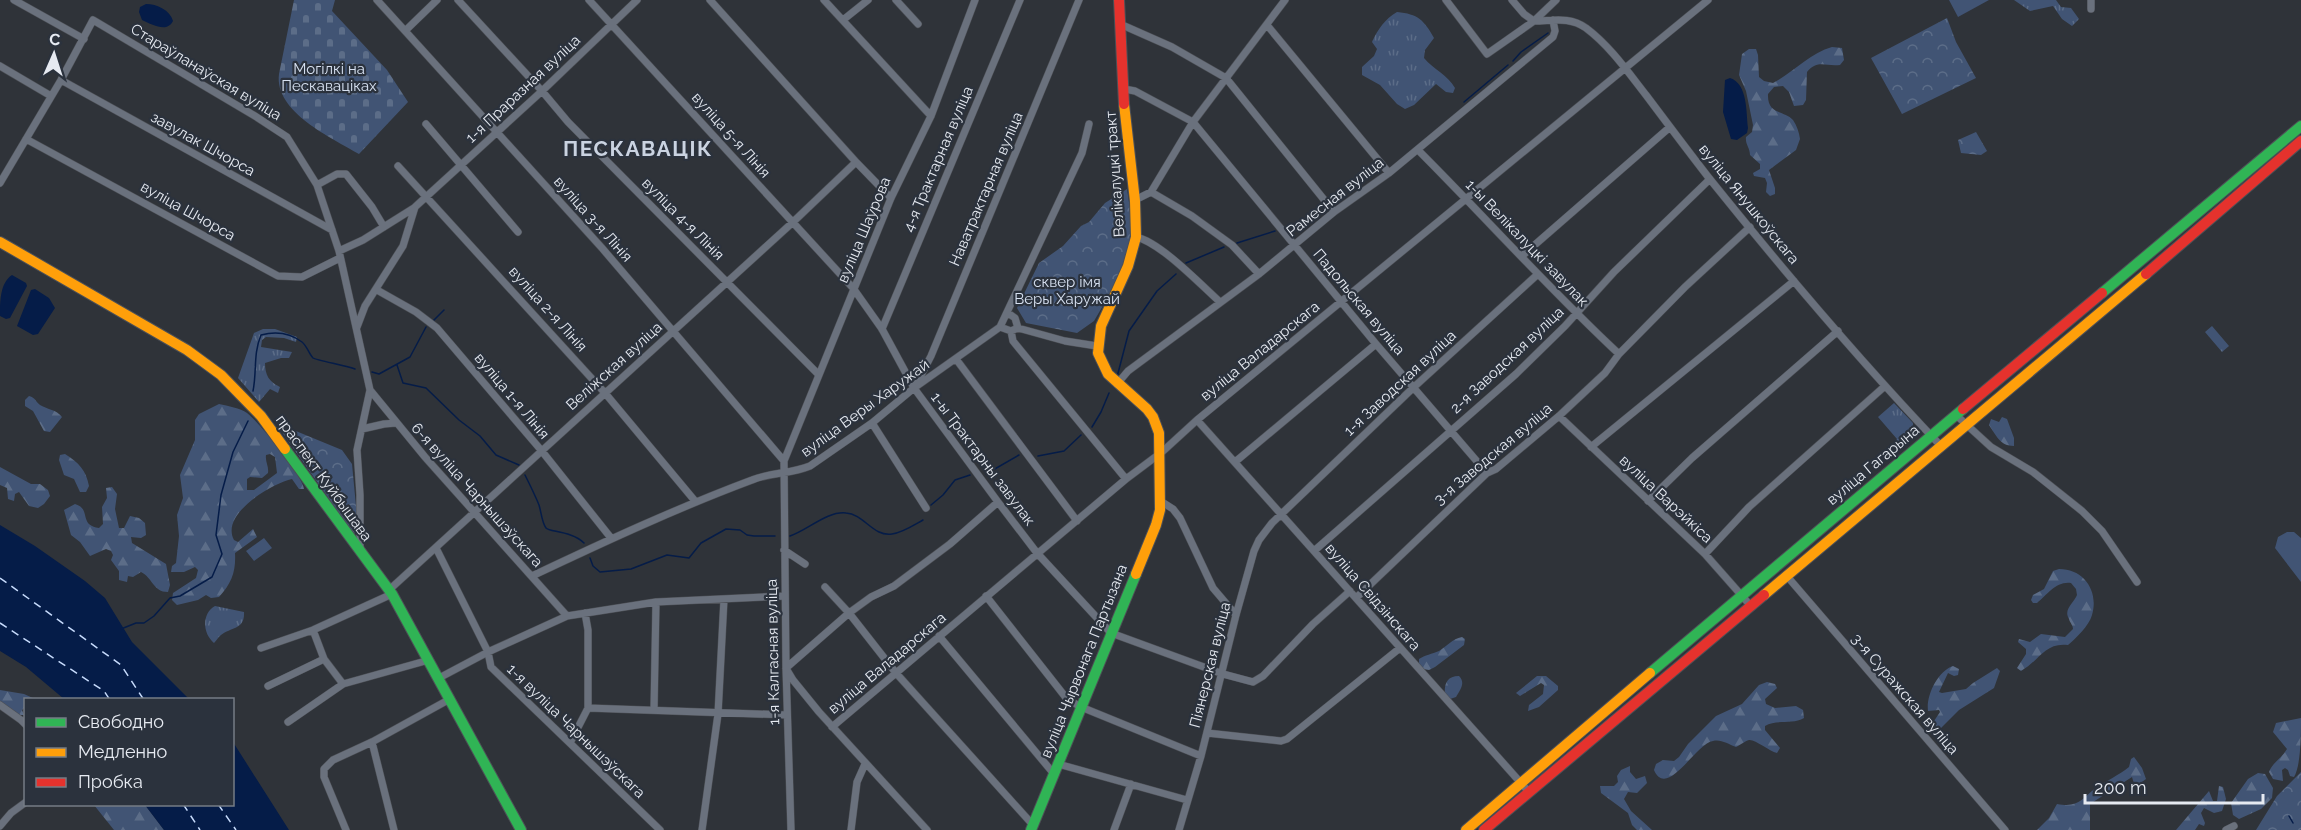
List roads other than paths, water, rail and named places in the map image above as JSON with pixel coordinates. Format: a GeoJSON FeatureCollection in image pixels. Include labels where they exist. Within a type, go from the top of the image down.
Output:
{"type":"FeatureCollection","features":[{"type":"Feature","properties":{"kind":"main road","name":"Велікалуцкі тракт"},"geometry":{"type":"LineString","coordinates":[[1097,346],[1101,328],[1131,260],[1136,237],[1119,0]]}},
{"type":"Feature","properties":{"kind":"main road","name":"вуліца Гагарына"},"geometry":{"type":"LineString","coordinates":[[1466,830],[1741,595],[2301,127]]}},
{"type":"Feature","properties":{"kind":"main road","name":"вуліца Гагарына"},"geometry":{"type":"LineString","coordinates":[[1484,830],[1640,700],[1750,604],[2117,299],[2301,141]]}},
{"type":"Feature","properties":{"kind":"main road","name":"праспект Куйбышава"},"geometry":{"type":"LineString","coordinates":[[0,242],[177,344],[221,375],[261,416],[391,592],[520,830]]}},
{"type":"Feature","properties":{"kind":"main road"},"geometry":{"type":"LineString","coordinates":[[1097,346],[1101,364],[1117,384],[1137,400],[1152,417],[1160,432],[1162,502]]}},
{"type":"Feature","properties":{"kind":"main road","name":"вуліца Чырвонага Партызана"},"geometry":{"type":"LineString","coordinates":[[1032,828],[1156,525],[1162,502]]}},
{"type":"Feature","properties":{"kind":"main road"},"geometry":{"type":"LineString","coordinates":[[1810,537],[1819,547]]}},
{"type":"Feature","properties":{"kind":"main road"},"geometry":{"type":"LineString","coordinates":[[1631,689],[1640,700]]}},
{"type":"Feature","properties":{"kind":"street"},"geometry":{"type":"LineString","coordinates":[[0,183],[84,39],[14,0]]}},
{"type":"Feature","properties":{"kind":"street","name":"вуліца 3-я Лінія"},"geometry":{"type":"LineString","coordinates":[[377,0],[602,248],[784,461]]}},
{"type":"Feature","properties":{"kind":"street"},"geometry":{"type":"LineString","coordinates":[[406,30],[437,0]]}},
{"type":"Feature","properties":{"kind":"street","name":"вуліца 4-я Лінія"},"geometry":{"type":"LineString","coordinates":[[458,0],[568,122],[818,374]]}},
{"type":"Feature","properties":{"kind":"street","name":"вуліца 5-я Лінія"},"geometry":{"type":"LineString","coordinates":[[589,0],[853,288]]}},
{"type":"Feature","properties":{"kind":"street","name":"1-я Праразная вуліца"},"geometry":{"type":"LineString","coordinates":[[415,207],[637,0]]}},
{"type":"Feature","properties":{"kind":"street"},"geometry":{"type":"LineString","coordinates":[[710,0],[891,198]]}},
{"type":"Feature","properties":{"kind":"street"},"geometry":{"type":"LineString","coordinates":[[824,0],[931,116]]}},
{"type":"Feature","properties":{"kind":"street"},"geometry":{"type":"LineString","coordinates":[[843,20],[868,0]]}},
{"type":"Feature","properties":{"kind":"street"},"geometry":{"type":"LineString","coordinates":[[896,0],[918,24]]}},
{"type":"Feature","properties":{"kind":"street","name":"вуліца Шаўрова"},"geometry":{"type":"LineString","coordinates":[[784,473],[784,461],[818,374],[891,198],[931,116],[975,0]]}},
{"type":"Feature","properties":{"kind":"street","name":"4-я Трактарная вуліца"},"geometry":{"type":"LineString","coordinates":[[882,329],[1020,0]]}},
{"type":"Feature","properties":{"kind":"street","name":"Наватрактарная вуліца"},"geometry":{"type":"LineString","coordinates":[[914,388],[931,356],[1079,0]]}},
{"type":"Feature","properties":{"kind":"street"},"geometry":{"type":"LineString","coordinates":[[1135,200],[1151,192],[1193,122],[1285,0]]}},
{"type":"Feature","properties":{"kind":"street"},"geometry":{"type":"LineString","coordinates":[[1446,0],[1487,54],[1534,21],[1556,0]]}},
{"type":"Feature","properties":{"kind":"street"},"geometry":{"type":"LineString","coordinates":[[1512,0],[1524,14],[1534,21]]}},
{"type":"Feature","properties":{"kind":"street","name":"вуліца Валадарскага"},"geometry":{"type":"LineString","coordinates":[[832,727],[1126,478],[1162,452],[1197,420],[1708,0]]}},
{"type":"Feature","properties":{"kind":"street"},"geometry":{"type":"LineString","coordinates":[[2091,0],[2091,9]]}},
{"type":"Feature","properties":{"kind":"street","name":"вуліца Янушкоўскага"},"geometry":{"type":"LineString","coordinates":[[1534,21],[1567,19],[1586,28],[1604,44],[1794,280],[1885,386],[1941,446]]}},
{"type":"Feature","properties":{"kind":"street","name":"Стараўланаўская вуліца"},"geometry":{"type":"LineString","coordinates":[[84,39],[93,20],[255,116],[287,137],[317,185],[339,254],[370,390],[358,441],[360,552]]}},
{"type":"Feature","properties":{"kind":"street","name":"Рамесная вуліца"},"geometry":{"type":"LineString","coordinates":[[1117,384],[1128,371],[1418,150],[1480,95],[1553,37],[1555,31],[1553,20]]}},
{"type":"Feature","properties":{"kind":"street"},"geometry":{"type":"LineString","coordinates":[[1120,24],[1172,47],[1226,78],[1334,212]]}},
{"type":"Feature","properties":{"kind":"street"},"geometry":{"type":"LineString","coordinates":[[1267,26],[1389,173]]}},
{"type":"Feature","properties":{"kind":"street"},"geometry":{"type":"LineString","coordinates":[[0,66],[51,96]]}},
{"type":"Feature","properties":{"kind":"street","name":"завулак Шчорса"},"geometry":{"type":"LineString","coordinates":[[61,80],[332,230]]}},
{"type":"Feature","properties":{"kind":"street","name":"Падольская вуліца"},"geometry":{"type":"LineString","coordinates":[[1124,89],[1135,91],[1193,122],[1376,344],[1487,473]]}},
{"type":"Feature","properties":{"kind":"street"},"geometry":{"type":"LineString","coordinates":[[426,124],[518,232]]}},
{"type":"Feature","properties":{"kind":"street","name":"вуліца Веры Харужай"},"geometry":{"type":"LineString","coordinates":[[532,576],[695,501],[766,474],[784,473],[810,466],[872,423],[914,388],[1000,327],[1082,153],[1089,124]]}},
{"type":"Feature","properties":{"kind":"street"},"geometry":{"type":"LineString","coordinates":[[1522,256],[1670,127]]}},
{"type":"Feature","properties":{"kind":"street","name":"вуліца Шчорса"},"geometry":{"type":"LineString","coordinates":[[26,138],[278,276],[302,277],[339,254]]}},
{"type":"Feature","properties":{"kind":"street","name":"1-ы Велікалуцкі завулак"},"geometry":{"type":"LineString","coordinates":[[1418,150],[1576,314],[1619,354]]}},
{"type":"Feature","properties":{"kind":"street","name":"Веліжская вуліца"},"geometry":{"type":"LineString","coordinates":[[261,648],[313,630],[391,592],[474,511],[792,223],[856,162]]}},
{"type":"Feature","properties":{"kind":"street","name":"вуліца 2-я Лінія"},"geometry":{"type":"LineString","coordinates":[[398,166],[605,393],[695,501]]}},
{"type":"Feature","properties":{"kind":"street"},"geometry":{"type":"LineString","coordinates":[[317,185],[337,174],[346,174],[384,227]]}},
{"type":"Feature","properties":{"kind":"street","name":"2-я Заводская вуліца"},"geometry":{"type":"LineString","coordinates":[[1314,551],[1516,374],[1614,272],[1710,178]]}},
{"type":"Feature","properties":{"kind":"street"},"geometry":{"type":"LineString","coordinates":[[1151,192],[1192,216],[1232,245],[1258,274]]}},
{"type":"Feature","properties":{"kind":"street"},"geometry":{"type":"LineString","coordinates":[[339,254],[415,207]]}},
{"type":"Feature","properties":{"kind":"street"},"geometry":{"type":"LineString","coordinates":[[357,328],[365,306],[403,246],[415,207]]}},
{"type":"Feature","properties":{"kind":"street","name":"3-я Заводская вуліца"},"geometry":{"type":"LineString","coordinates":[[1356,598],[1487,473],[1496,469],[1559,416],[1605,373],[1619,354],[1685,287],[1750,227]]}},
{"type":"Feature","properties":{"kind":"street"},"geometry":{"type":"LineString","coordinates":[[1136,237],[1145,239],[1157,247],[1220,302]]}},
{"type":"Feature","properties":{"kind":"street","name":"1-я Заводская вуліца"},"geometry":{"type":"LineString","coordinates":[[1282,514],[1414,387],[1538,274]]}},
{"type":"Feature","properties":{"kind":"street"},"geometry":{"type":"LineString","coordinates":[[1591,447],[1794,280]]}},
{"type":"Feature","properties":{"kind":"street","name":"1-ы Трактарны завулак"},"geometry":{"type":"LineString","coordinates":[[853,288],[882,329],[914,388],[998,502],[1037,553],[1111,633]]}},
{"type":"Feature","properties":{"kind":"street"},"geometry":{"type":"LineString","coordinates":[[2108,288],[2117,299]]}},
{"type":"Feature","properties":{"kind":"street","name":"вуліца 1-я Лінія"},"geometry":{"type":"LineString","coordinates":[[377,290],[416,312],[437,328],[541,450],[611,538]]}},
{"type":"Feature","properties":{"kind":"street"},"geometry":{"type":"LineString","coordinates":[[1008,313],[1015,318],[1014,341],[1126,478]]}},
{"type":"Feature","properties":{"kind":"street"},"geometry":{"type":"LineString","coordinates":[[1000,327],[1097,346]]}},
{"type":"Feature","properties":{"kind":"street"},"geometry":{"type":"LineString","coordinates":[[1648,501],[1692,458],[1838,331]]}},
{"type":"Feature","properties":{"kind":"street"},"geometry":{"type":"LineString","coordinates":[[1235,462],[1376,344]]}},
{"type":"Feature","properties":{"kind":"street"},"geometry":{"type":"LineString","coordinates":[[956,359],[1077,521]]}},
{"type":"Feature","properties":{"kind":"street"},"geometry":{"type":"LineString","coordinates":[[1705,554],[1749,507],[1885,386]]}},
{"type":"Feature","properties":{"kind":"street","name":"6-я вуліца Чарнышэўскага"},"geometry":{"type":"LineString","coordinates":[[370,390],[396,423],[567,616]]}},
{"type":"Feature","properties":{"kind":"street"},"geometry":{"type":"LineString","coordinates":[[1956,415],[1992,447],[2033,472],[2082,511],[2102,531],[2137,582]]}},
{"type":"Feature","properties":{"kind":"street","name":"вуліца Варэйкіса"},"geometry":{"type":"LineString","coordinates":[[1559,416],[1705,554],[1750,604]]}},
{"type":"Feature","properties":{"kind":"street","name":"вуліца Свідзінскага"},"geometry":{"type":"LineString","coordinates":[[1197,420],[1529,792]]}},
{"type":"Feature","properties":{"kind":"street"},"geometry":{"type":"LineString","coordinates":[[362,429],[396,423]]}},
{"type":"Feature","properties":{"kind":"street"},"geometry":{"type":"LineString","coordinates":[[872,423],[926,508]]}},
{"type":"Feature","properties":{"kind":"street","name":"1-я Калгасная вуліца"},"geometry":{"type":"LineString","coordinates":[[784,473],[786,668],[791,830]]}},
{"type":"Feature","properties":{"kind":"street"},"geometry":{"type":"LineString","coordinates":[[927,830],[832,727],[793,680],[786,668],[849,612],[871,597],[894,586],[950,544],[998,502]]}},
{"type":"Feature","properties":{"kind":"street"},"geometry":{"type":"LineString","coordinates":[[1162,502],[1173,509],[1180,518],[1214,588],[1236,615]]}},
{"type":"Feature","properties":{"kind":"street","name":"Піянерская вуліца"},"geometry":{"type":"LineString","coordinates":[[1179,830],[1202,756],[1236,615],[1259,540],[1282,514]]}},
{"type":"Feature","properties":{"kind":"street","name":"1-я вуліца Чарнышэўскага"},"geometry":{"type":"LineString","coordinates":[[436,548],[488,652],[491,667],[660,830]]}},
{"type":"Feature","properties":{"kind":"street"},"geometry":{"type":"LineString","coordinates":[[784,550],[805,564]]}},
{"type":"Feature","properties":{"kind":"street","name":"3-я Суражская вуліца"},"geometry":{"type":"LineString","coordinates":[[1786,575],[2005,830]]}},
{"type":"Feature","properties":{"kind":"street"},"geometry":{"type":"LineString","coordinates":[[825,587],[849,612],[896,673],[1032,828]]}},
{"type":"Feature","properties":{"kind":"street"},"geometry":{"type":"LineString","coordinates":[[1111,633],[1223,674],[1256,682],[1313,624],[1350,591]]}},
{"type":"Feature","properties":{"kind":"street"},"geometry":{"type":"LineString","coordinates":[[439,678],[488,652],[567,616],[656,602],[785,596]]}},
{"type":"Feature","properties":{"kind":"street"},"geometry":{"type":"LineString","coordinates":[[986,596],[1067,699],[1081,707],[1202,756]]}},
{"type":"Feature","properties":{"kind":"street"},"geometry":{"type":"LineString","coordinates":[[702,830],[718,714],[724,599]]}},
{"type":"Feature","properties":{"kind":"street"},"geometry":{"type":"LineString","coordinates":[[654,710],[656,602]]}},
{"type":"Feature","properties":{"kind":"street"},"geometry":{"type":"LineString","coordinates":[[570,743],[588,708],[588,630],[585,613]]}},
{"type":"Feature","properties":{"kind":"street"},"geometry":{"type":"LineString","coordinates":[[313,630],[324,658],[343,684]]}},
{"type":"Feature","properties":{"kind":"street"},"geometry":{"type":"LineString","coordinates":[[939,636],[1056,769],[1131,784],[1187,800]]}},
{"type":"Feature","properties":{"kind":"street"},"geometry":{"type":"LineString","coordinates":[[1207,733],[1281,741],[1287,739],[1400,648]]}},
{"type":"Feature","properties":{"kind":"street"},"geometry":{"type":"LineString","coordinates":[[268,686],[324,658]]}},
{"type":"Feature","properties":{"kind":"street"},"geometry":{"type":"LineString","coordinates":[[288,722],[343,684],[429,660]]}},
{"type":"Feature","properties":{"kind":"street"},"geometry":{"type":"LineString","coordinates":[[346,830],[324,777],[324,769],[333,760],[372,742],[450,699]]}},
{"type":"Feature","properties":{"kind":"street"},"geometry":{"type":"LineString","coordinates":[[0,705],[24,723]]}},
{"type":"Feature","properties":{"kind":"street"},"geometry":{"type":"LineString","coordinates":[[588,708],[787,715]]}},
{"type":"Feature","properties":{"kind":"street"},"geometry":{"type":"LineString","coordinates":[[372,742],[394,830]]}},
{"type":"Feature","properties":{"kind":"street"},"geometry":{"type":"LineString","coordinates":[[851,830],[857,782],[865,764]]}},
{"type":"Feature","properties":{"kind":"street"},"geometry":{"type":"LineString","coordinates":[[1114,830],[1131,784]]}},
{"type":"Feature","properties":{"kind":"street"},"geometry":{"type":"LineString","coordinates":[[0,826],[11,813],[24,803]]}},
{"type":"Feature","properties":{"kind":"street"},"geometry":{"type":"LineString","coordinates":[[2226,830],[2234,826]]}},
{"type":"Feature","properties":{"kind":"waterway"},"geometry":{"type":"LineString","coordinates":[[1513,61],[1521,52],[1548,33]]}},
{"type":"Feature","properties":{"kind":"waterway"},"geometry":{"type":"LineString","coordinates":[[1464,102],[1508,65]]}},
{"type":"Feature","properties":{"kind":"waterway"},"geometry":{"type":"LineString","coordinates":[[1237,243],[1275,231]]}},
{"type":"Feature","properties":{"kind":"waterway"},"geometry":{"type":"LineString","coordinates":[[1186,263],[1224,247]]}},
{"type":"Feature","properties":{"kind":"waterway"},"geometry":{"type":"LineString","coordinates":[[1117,377],[1129,331],[1157,291],[1176,274]]}},
{"type":"Feature","properties":{"kind":"waterway"},"geometry":{"type":"LineString","coordinates":[[433,321],[444,310]]}},
{"type":"Feature","properties":{"kind":"waterway"},"geometry":{"type":"LineString","coordinates":[[372,372],[379,374],[410,357],[426,327]]}},
{"type":"Feature","properties":{"kind":"waterway"},"geometry":{"type":"LineString","coordinates":[[253,391],[256,356],[261,335],[277,333],[293,337],[304,344],[313,358],[355,369]]}},
{"type":"Feature","properties":{"kind":"waterway"},"geometry":{"type":"LineString","coordinates":[[397,365],[403,383],[426,388],[459,420],[480,436],[496,455],[519,465]]}},
{"type":"Feature","properties":{"kind":"waterway"},"geometry":{"type":"LineString","coordinates":[[1092,427],[1109,393]]}},
{"type":"Feature","properties":{"kind":"waterway"},"geometry":{"type":"LineString","coordinates":[[121,629],[136,623],[144,623],[154,616],[170,598],[180,596],[212,577],[222,554],[216,535],[221,495],[233,452],[248,421]]}},
{"type":"Feature","properties":{"kind":"waterway"},"geometry":{"type":"LineString","coordinates":[[1038,456],[1064,451],[1081,435]]}},
{"type":"Feature","properties":{"kind":"waterway"},"geometry":{"type":"LineString","coordinates":[[986,474],[1019,455]]}},
{"type":"Feature","properties":{"kind":"waterway"},"geometry":{"type":"LineString","coordinates":[[525,475],[539,505],[546,528],[573,536],[584,543]]}},
{"type":"Feature","properties":{"kind":"waterway"},"geometry":{"type":"LineString","coordinates":[[931,505],[955,480],[970,475]]}},
{"type":"Feature","properties":{"kind":"waterway"},"geometry":{"type":"LineString","coordinates":[[790,536],[839,513],[852,514],[885,534],[900,532],[923,520]]}},
{"type":"Feature","properties":{"kind":"waterway"},"geometry":{"type":"LineString","coordinates":[[590,558],[593,566],[600,572],[631,569],[667,555],[689,558],[701,543],[726,529],[740,530],[747,535],[775,536]]}},
{"type":"Feature","properties":{"kind":"waterway"},"geometry":{"type":"LineString","coordinates":[[2289,816],[2293,823]]}},
{"type":"Feature","properties":{"kind":"district","name":"ПЕСКАВАЦІК"},"geometry":{"type":"Point","coordinates":[638,148]}},
{"type":"Feature","properties":{"kind":"park label","name":"Могілкі на Пескаваціках"},"geometry":{"type":"Point","coordinates":[329,78]}},
{"type":"Feature","properties":{"kind":"park label","name":"сквер імя Веры Харужай"},"geometry":{"type":"Point","coordinates":[1067,290]}}]}
